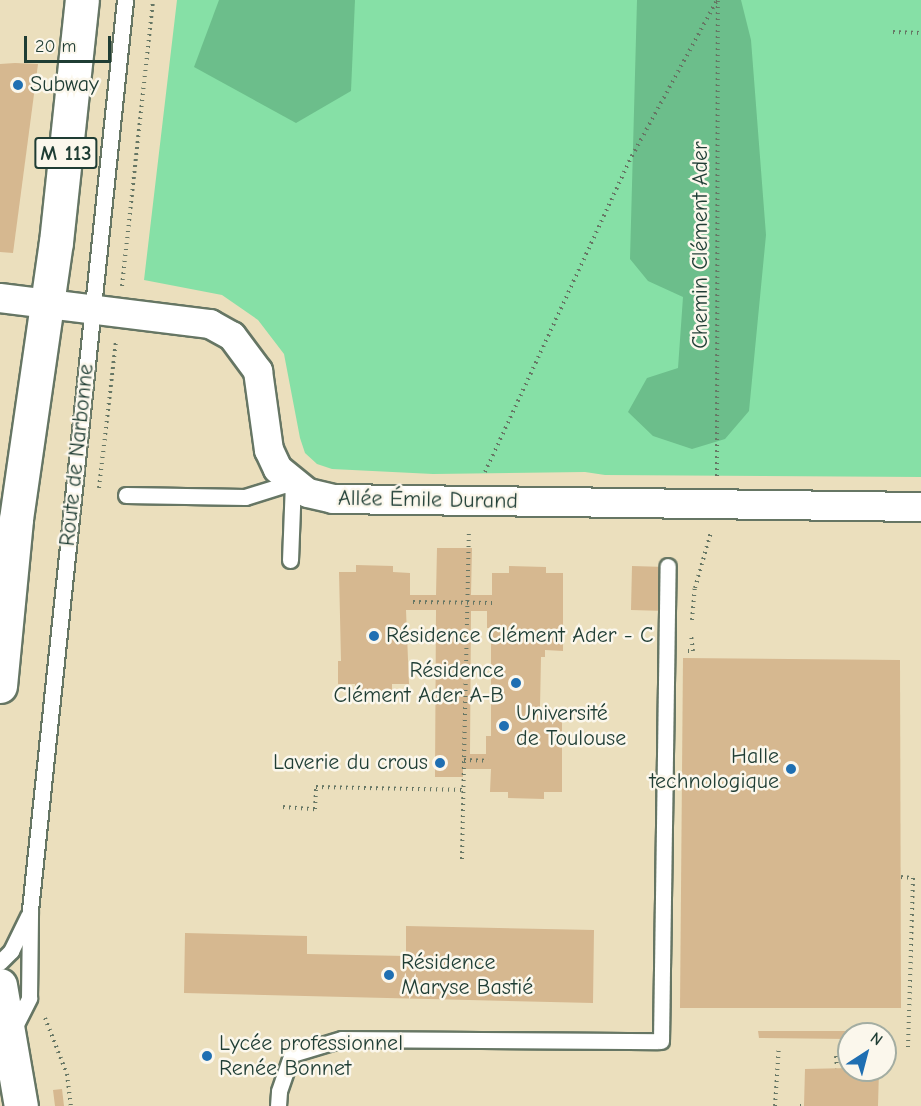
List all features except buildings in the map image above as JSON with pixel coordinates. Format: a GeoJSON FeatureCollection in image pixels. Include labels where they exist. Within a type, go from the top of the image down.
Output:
{"type":"FeatureCollection","features":[{"type":"Feature","properties":{"kind":"main road","name":"M 113"},"geometry":{"type":"LineString","coordinates":[[0,686],[16,519],[46,305],[82,0]]}},
{"type":"Feature","properties":{"kind":"main road"},"geometry":{"type":"LineString","coordinates":[[0,984],[5,1031],[21,1106]]}},
{"type":"Feature","properties":{"kind":"street","name":"Allée Émile Durand"},"geometry":{"type":"LineString","coordinates":[[0,298],[210,324],[232,336],[258,371],[269,450],[278,469],[308,493],[333,499],[921,507]]}},
{"type":"Feature","properties":{"kind":"lane","name":"Route de Narbonne"},"geometry":{"type":"LineString","coordinates":[[5,1031],[29,998],[30,910],[125,0]]}},
{"type":"Feature","properties":{"kind":"lane"},"geometry":{"type":"LineString","coordinates":[[126,495],[245,497],[292,482],[290,560]]}},
{"type":"Feature","properties":{"kind":"lane"},"geometry":{"type":"LineString","coordinates":[[278,1106],[279,1091],[292,1054],[342,1039],[659,1041],[668,566]]}},
{"type":"Feature","properties":{"kind":"lane","name":"Route de Narbonne"},"geometry":{"type":"LineString","coordinates":[[0,962],[11,951],[30,910]]}},
{"type":"Feature","properties":{"kind":"path"},"geometry":{"type":"LineString","coordinates":[[122,294],[153,0]]}},
{"type":"Feature","properties":{"kind":"path"},"geometry":{"type":"LineString","coordinates":[[478,477],[484,473],[632,156],[718,0]]}},
{"type":"Feature","properties":{"kind":"path","name":"Chemin Clément Ader"},"geometry":{"type":"LineString","coordinates":[[717,489],[718,0]]}},
{"type":"Feature","properties":{"kind":"path"},"geometry":{"type":"LineString","coordinates":[[893,32],[921,33]]}},
{"type":"Feature","properties":{"kind":"path"},"geometry":{"type":"LineString","coordinates":[[462,859],[469,528]]}},
{"type":"Feature","properties":{"kind":"path"},"geometry":{"type":"LineString","coordinates":[[413,602],[492,603]]}},
{"type":"Feature","properties":{"kind":"path"},"geometry":{"type":"LineString","coordinates":[[465,760],[488,761]]}},
{"type":"Feature","properties":{"kind":"path"},"geometry":{"type":"LineString","coordinates":[[283,807],[315,809],[316,787],[464,790]]}},
{"type":"Feature","properties":{"kind":"path"},"geometry":{"type":"LineString","coordinates":[[901,877],[913,878],[908,1049]]}},
{"type":"Feature","properties":{"kind":"path"},"geometry":{"type":"LineString","coordinates":[[56,1045],[67,1074],[71,1106]]}},
{"type":"Feature","properties":{"kind":"path"},"geometry":{"type":"LineString","coordinates":[[775,1106],[779,1046]]}},
{"type":"Feature","properties":{"kind":"path"},"geometry":{"type":"LineString","coordinates":[[836,1056],[837,1068]]}},
{"type":"Feature","properties":{"kind":"green space"},"geometry":{"type":"Polygon","coordinates":[[[177,0],[921,0],[921,477],[605,475],[585,472],[433,474],[332,469],[317,464],[305,453],[300,438],[284,354],[258,320],[222,295],[144,280],[177,0]]]}},
{"type":"Feature","properties":{"kind":"green space"},"geometry":{"type":"Polygon","coordinates":[[[219,0],[355,0],[351,91],[296,123],[194,67],[219,0]]]}},
{"type":"Feature","properties":{"kind":"green space"},"geometry":{"type":"Polygon","coordinates":[[[637,0],[741,0],[751,40],[766,235],[749,411],[725,439],[692,449],[653,436],[628,412],[647,378],[678,368],[683,297],[648,281],[630,259],[637,0]]]}},
{"type":"Feature","properties":{"kind":"place","name":"Subway"},"geometry":{"type":"Point","coordinates":[18,85]}},
{"type":"Feature","properties":{"kind":"place","name":"Résidence Clément Ader - C"},"geometry":{"type":"Point","coordinates":[374,636]}},
{"type":"Feature","properties":{"kind":"place","name":"Résidence Clément Ader A-B"},"geometry":{"type":"Point","coordinates":[516,683]}},
{"type":"Feature","properties":{"kind":"place","name":"Université de Toulouse"},"geometry":{"type":"Point","coordinates":[504,726]}},
{"type":"Feature","properties":{"kind":"place","name":"Laverie du crous"},"geometry":{"type":"Point","coordinates":[440,763]}},
{"type":"Feature","properties":{"kind":"place","name":"Halle technologique"},"geometry":{"type":"Point","coordinates":[791,769]}},
{"type":"Feature","properties":{"kind":"place","name":"Résidence Maryse Bastié"},"geometry":{"type":"Point","coordinates":[389,975]}},
{"type":"Feature","properties":{"kind":"place","name":"Lycée professionnel Renée Bonnet"},"geometry":{"type":"Point","coordinates":[207,1056]}}]}
